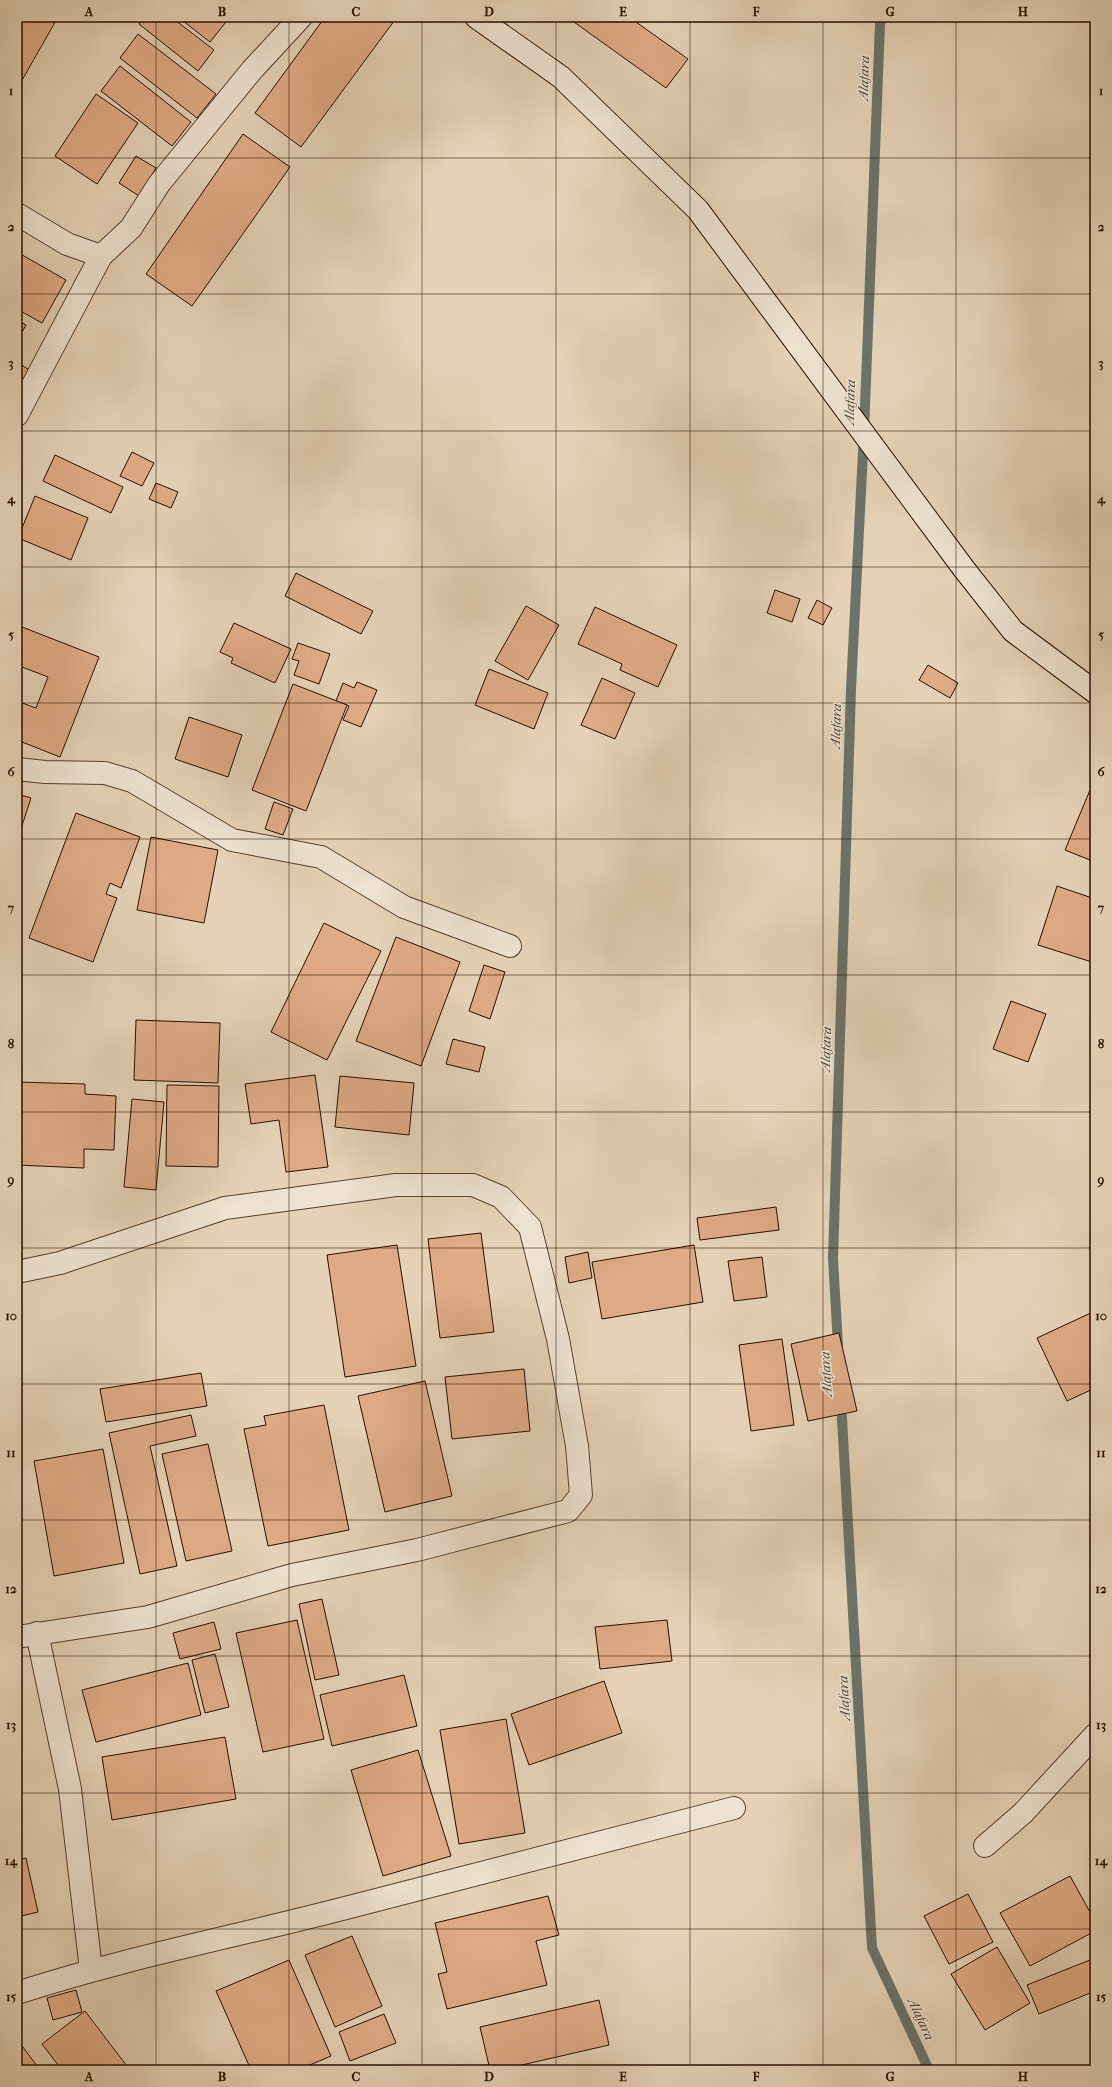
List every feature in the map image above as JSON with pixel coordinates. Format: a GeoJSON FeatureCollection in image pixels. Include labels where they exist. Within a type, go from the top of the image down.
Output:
{"type":"FeatureCollection","features":[{"type":"Feature","properties":{"kind":"street"},"geometry":{"type":"LineString","coordinates":[[17,415],[101,256],[131,228],[159,184],[252,70],[301,17]]}},
{"type":"Feature","properties":{"kind":"street"},"geometry":{"type":"LineString","coordinates":[[476,17],[561,77],[698,210],[964,569],[1013,631],[1095,692]]}},
{"type":"Feature","properties":{"kind":"street"},"geometry":{"type":"LineString","coordinates":[[17,214],[67,244],[101,256]]}},
{"type":"Feature","properties":{"kind":"street"},"geometry":{"type":"LineString","coordinates":[[17,769],[45,772],[105,773],[132,781],[232,840],[321,857],[404,906],[510,946]]}},
{"type":"Feature","properties":{"kind":"street"},"geometry":{"type":"LineString","coordinates":[[17,1272],[60,1263],[225,1208],[396,1185],[473,1184],[501,1197],[530,1228],[558,1339],[576,1446],[581,1495],[568,1511],[425,1548],[292,1575],[148,1617],[27,1635],[70,1789],[91,1970]]}},
{"type":"Feature","properties":{"kind":"street"},"geometry":{"type":"LineString","coordinates":[[985,1846],[1023,1813],[1095,1735]]}},
{"type":"Feature","properties":{"kind":"street"},"geometry":{"type":"LineString","coordinates":[[17,1993],[91,1970],[334,1911],[533,1858],[734,1808]]}},
{"type":"Feature","properties":{"kind":"building"},"geometry":{"type":"Polygon","coordinates":[[[17,17],[58,17],[17,89],[17,17]]]}},
{"type":"Feature","properties":{"kind":"building"},"geometry":{"type":"Polygon","coordinates":[[[145,17],[171,17],[214,50],[198,71],[139,24],[145,17]]]}},
{"type":"Feature","properties":{"kind":"building"},"geometry":{"type":"Polygon","coordinates":[[[178,17],[230,17],[210,42],[178,17]]]}},
{"type":"Feature","properties":{"kind":"building"},"geometry":{"type":"Polygon","coordinates":[[[325,17],[397,17],[301,147],[255,113],[325,17]]]}},
{"type":"Feature","properties":{"kind":"building"},"geometry":{"type":"Polygon","coordinates":[[[577,17],[629,17],[688,59],[666,88],[574,22],[577,17]]]}},
{"type":"Feature","properties":{"kind":"building"},"geometry":{"type":"Polygon","coordinates":[[[138,34],[216,94],[197,118],[120,58],[138,34]]]}},
{"type":"Feature","properties":{"kind":"building"},"geometry":{"type":"Polygon","coordinates":[[[120,66],[191,122],[172,146],[101,91],[120,66]]]}},
{"type":"Feature","properties":{"kind":"building"},"geometry":{"type":"Polygon","coordinates":[[[96,94],[138,123],[97,184],[55,156],[96,94]]]}},
{"type":"Feature","properties":{"kind":"building"},"geometry":{"type":"Polygon","coordinates":[[[243,134],[290,167],[192,306],[146,274],[243,134]]]}},
{"type":"Feature","properties":{"kind":"building"},"geometry":{"type":"Polygon","coordinates":[[[136,156],[156,168],[139,196],[119,183],[136,156]]]}},
{"type":"Feature","properties":{"kind":"building"},"geometry":{"type":"Polygon","coordinates":[[[17,252],[66,280],[42,323],[17,309],[17,252]]]}},
{"type":"Feature","properties":{"kind":"building"},"geometry":{"type":"Polygon","coordinates":[[[17,320],[26,325],[17,341],[17,320]]]}},
{"type":"Feature","properties":{"kind":"building"},"geometry":{"type":"Polygon","coordinates":[[[17,362],[34,373],[17,397],[17,362]]]}},
{"type":"Feature","properties":{"kind":"building"},"geometry":{"type":"Polygon","coordinates":[[[132,452],[154,463],[142,486],[120,476],[132,452]]]}},
{"type":"Feature","properties":{"kind":"building"},"geometry":{"type":"Polygon","coordinates":[[[55,455],[123,487],[111,513],[43,481],[55,455]]]}},
{"type":"Feature","properties":{"kind":"building"},"geometry":{"type":"Polygon","coordinates":[[[156,483],[178,492],[171,508],[149,499],[156,483]]]}},
{"type":"Feature","properties":{"kind":"building"},"geometry":{"type":"Polygon","coordinates":[[[35,496],[88,518],[71,560],[18,538],[35,496]]]}},
{"type":"Feature","properties":{"kind":"building"},"geometry":{"type":"Polygon","coordinates":[[[296,573],[373,611],[361,634],[285,596],[296,573]]]}},
{"type":"Feature","properties":{"kind":"building"},"geometry":{"type":"Polygon","coordinates":[[[775,590],[800,599],[792,622],[767,613],[775,590]]]}},
{"type":"Feature","properties":{"kind":"building"},"geometry":{"type":"Polygon","coordinates":[[[817,600],[832,608],[823,625],[808,618],[817,600]]]}},
{"type":"Feature","properties":{"kind":"building"},"geometry":{"type":"Polygon","coordinates":[[[526,606],[559,625],[528,680],[495,661],[526,606]]]}},
{"type":"Feature","properties":{"kind":"building"},"geometry":{"type":"Polygon","coordinates":[[[595,607],[677,645],[658,687],[620,670],[622,664],[578,644],[595,607]]]}},
{"type":"Feature","properties":{"kind":"building"},"geometry":{"type":"Polygon","coordinates":[[[234,623],[291,649],[275,683],[231,663],[233,658],[220,652],[234,623]]]}},
{"type":"Feature","properties":{"kind":"building"},"geometry":{"type":"Polygon","coordinates":[[[17,625],[99,657],[60,757],[17,740],[17,701],[36,708],[48,677],[17,665],[17,625]]]}},
{"type":"Feature","properties":{"kind":"building"},"geometry":{"type":"Polygon","coordinates":[[[298,643],[330,654],[319,684],[294,675],[299,661],[292,659],[298,643]]]}},
{"type":"Feature","properties":{"kind":"building"},"geometry":{"type":"Polygon","coordinates":[[[928,665],[958,683],[950,698],[919,680],[928,665]]]}},
{"type":"Feature","properties":{"kind":"building"},"geometry":{"type":"Polygon","coordinates":[[[489,669],[548,693],[534,729],[475,705],[489,669]]]}},
{"type":"Feature","properties":{"kind":"building"},"geometry":{"type":"Polygon","coordinates":[[[602,678],[635,693],[615,739],[581,725],[602,678]]]}},
{"type":"Feature","properties":{"kind":"building"},"geometry":{"type":"Polygon","coordinates":[[[357,682],[377,690],[361,727],[343,720],[349,706],[336,701],[343,683],[354,688],[357,682]]]}},
{"type":"Feature","properties":{"kind":"building"},"geometry":{"type":"Polygon","coordinates":[[[293,684],[347,705],[306,811],[252,790],[293,684]]]}},
{"type":"Feature","properties":{"kind":"building"},"geometry":{"type":"Polygon","coordinates":[[[189,717],[242,735],[228,777],[175,759],[189,717]]]}},
{"type":"Feature","properties":{"kind":"building"},"geometry":{"type":"Polygon","coordinates":[[[1090,790],[1095,792],[1095,862],[1065,850],[1090,790]]]}},
{"type":"Feature","properties":{"kind":"building"},"geometry":{"type":"Polygon","coordinates":[[[17,794],[31,798],[17,841],[17,794]]]}},
{"type":"Feature","properties":{"kind":"building"},"geometry":{"type":"Polygon","coordinates":[[[274,802],[293,809],[283,835],[265,829],[274,802]]]}},
{"type":"Feature","properties":{"kind":"building"},"geometry":{"type":"Polygon","coordinates":[[[76,813],[140,837],[121,888],[110,883],[106,894],[117,898],[93,962],[29,938],[76,813]]]}},
{"type":"Feature","properties":{"kind":"building"},"geometry":{"type":"Polygon","coordinates":[[[151,837],[218,850],[204,923],[137,910],[151,837]]]}},
{"type":"Feature","properties":{"kind":"building"},"geometry":{"type":"Polygon","coordinates":[[[1057,886],[1095,899],[1095,963],[1038,945],[1057,886]]]}},
{"type":"Feature","properties":{"kind":"building"},"geometry":{"type":"Polygon","coordinates":[[[324,923],[381,951],[327,1060],[271,1032],[324,923]]]}},
{"type":"Feature","properties":{"kind":"building"},"geometry":{"type":"Polygon","coordinates":[[[396,937],[460,962],[421,1066],[356,1041],[396,937]]]}},
{"type":"Feature","properties":{"kind":"building"},"geometry":{"type":"Polygon","coordinates":[[[484,965],[505,972],[490,1019],[469,1011],[484,965]]]}},
{"type":"Feature","properties":{"kind":"building"},"geometry":{"type":"Polygon","coordinates":[[[1011,1001],[1046,1014],[1028,1062],[993,1049],[1011,1001]]]}},
{"type":"Feature","properties":{"kind":"building"},"geometry":{"type":"Polygon","coordinates":[[[136,1020],[220,1023],[218,1083],[134,1080],[136,1020]]]}},
{"type":"Feature","properties":{"kind":"building"},"geometry":{"type":"Polygon","coordinates":[[[453,1039],[485,1047],[479,1072],[446,1064],[453,1039]]]}},
{"type":"Feature","properties":{"kind":"building"},"geometry":{"type":"Polygon","coordinates":[[[315,1075],[328,1167],[286,1172],[279,1120],[251,1124],[245,1084],[315,1075]]]}},
{"type":"Feature","properties":{"kind":"building"},"geometry":{"type":"Polygon","coordinates":[[[340,1076],[414,1083],[409,1135],[335,1127],[340,1076]]]}},
{"type":"Feature","properties":{"kind":"building"},"geometry":{"type":"Polygon","coordinates":[[[17,1082],[85,1084],[85,1094],[116,1096],[114,1150],[84,1149],[84,1168],[17,1165],[17,1082]]]}},
{"type":"Feature","properties":{"kind":"building"},"geometry":{"type":"Polygon","coordinates":[[[167,1085],[219,1086],[218,1167],[166,1166],[167,1085]]]}},
{"type":"Feature","properties":{"kind":"building"},"geometry":{"type":"Polygon","coordinates":[[[132,1099],[164,1102],[156,1190],[124,1187],[132,1099]]]}},
{"type":"Feature","properties":{"kind":"building"},"geometry":{"type":"Polygon","coordinates":[[[776,1207],[779,1230],[700,1240],[697,1218],[776,1207]]]}},
{"type":"Feature","properties":{"kind":"building"},"geometry":{"type":"Polygon","coordinates":[[[481,1233],[494,1332],[440,1338],[428,1239],[481,1233]]]}},
{"type":"Feature","properties":{"kind":"building"},"geometry":{"type":"Polygon","coordinates":[[[397,1245],[416,1366],[345,1377],[327,1255],[397,1245]]]}},
{"type":"Feature","properties":{"kind":"building"},"geometry":{"type":"Polygon","coordinates":[[[694,1245],[703,1302],[602,1319],[592,1262],[694,1245]]]}},
{"type":"Feature","properties":{"kind":"building"},"geometry":{"type":"Polygon","coordinates":[[[588,1252],[592,1278],[569,1283],[565,1257],[588,1252]]]}},
{"type":"Feature","properties":{"kind":"building"},"geometry":{"type":"Polygon","coordinates":[[[762,1257],[767,1297],[734,1301],[728,1261],[762,1257]]]}},
{"type":"Feature","properties":{"kind":"building"},"geometry":{"type":"Polygon","coordinates":[[[1095,1311],[1095,1388],[1067,1401],[1037,1338],[1095,1311]]]}},
{"type":"Feature","properties":{"kind":"building"},"geometry":{"type":"Polygon","coordinates":[[[839,1333],[857,1411],[808,1421],[791,1344],[839,1333]]]}},
{"type":"Feature","properties":{"kind":"building"},"geometry":{"type":"Polygon","coordinates":[[[782,1339],[794,1425],[751,1431],[739,1345],[782,1339]]]}},
{"type":"Feature","properties":{"kind":"building"},"geometry":{"type":"Polygon","coordinates":[[[524,1369],[530,1431],[452,1439],[445,1377],[524,1369]]]}},
{"type":"Feature","properties":{"kind":"building"},"geometry":{"type":"Polygon","coordinates":[[[201,1373],[207,1406],[106,1422],[100,1389],[201,1373]]]}},
{"type":"Feature","properties":{"kind":"building"},"geometry":{"type":"Polygon","coordinates":[[[425,1381],[452,1496],[385,1512],[358,1396],[425,1381]]]}},
{"type":"Feature","properties":{"kind":"building"},"geometry":{"type":"Polygon","coordinates":[[[324,1405],[349,1530],[268,1546],[244,1429],[266,1425],[264,1416],[324,1405]]]}},
{"type":"Feature","properties":{"kind":"building"},"geometry":{"type":"Polygon","coordinates":[[[191,1415],[196,1436],[150,1446],[177,1566],[140,1574],[109,1433],[191,1415]]]}},
{"type":"Feature","properties":{"kind":"building"},"geometry":{"type":"Polygon","coordinates":[[[208,1444],[232,1551],[186,1561],[162,1454],[208,1444]]]}},
{"type":"Feature","properties":{"kind":"building"},"geometry":{"type":"Polygon","coordinates":[[[103,1449],[124,1563],[54,1576],[34,1461],[103,1449]]]}},
{"type":"Feature","properties":{"kind":"building"},"geometry":{"type":"Polygon","coordinates":[[[322,1599],[339,1675],[315,1680],[299,1604],[322,1599]]]}},
{"type":"Feature","properties":{"kind":"building"},"geometry":{"type":"Polygon","coordinates":[[[297,1620],[324,1739],[263,1752],[236,1633],[297,1620]]]}},
{"type":"Feature","properties":{"kind":"building"},"geometry":{"type":"Polygon","coordinates":[[[667,1620],[672,1661],[600,1669],[595,1627],[667,1620]]]}},
{"type":"Feature","properties":{"kind":"building"},"geometry":{"type":"Polygon","coordinates":[[[214,1622],[221,1649],[180,1659],[173,1633],[214,1622]]]}},
{"type":"Feature","properties":{"kind":"building"},"geometry":{"type":"Polygon","coordinates":[[[215,1654],[229,1707],[205,1713],[192,1660],[215,1654]]]}},
{"type":"Feature","properties":{"kind":"building"},"geometry":{"type":"Polygon","coordinates":[[[188,1663],[201,1715],[96,1742],[82,1690],[188,1663]]]}},
{"type":"Feature","properties":{"kind":"building"},"geometry":{"type":"Polygon","coordinates":[[[404,1675],[417,1726],[332,1746],[320,1695],[404,1675]]]}},
{"type":"Feature","properties":{"kind":"building"},"geometry":{"type":"Polygon","coordinates":[[[604,1681],[622,1733],[529,1765],[511,1714],[604,1681]]]}},
{"type":"Feature","properties":{"kind":"building"},"geometry":{"type":"Polygon","coordinates":[[[506,1719],[525,1833],[459,1844],[440,1730],[506,1719]]]}},
{"type":"Feature","properties":{"kind":"building"},"geometry":{"type":"Polygon","coordinates":[[[225,1737],[236,1799],[112,1820],[102,1757],[225,1737]]]}},
{"type":"Feature","properties":{"kind":"building"},"geometry":{"type":"Polygon","coordinates":[[[418,1750],[451,1856],[383,1876],[351,1770],[418,1750]]]}},
{"type":"Feature","properties":{"kind":"building"},"geometry":{"type":"Polygon","coordinates":[[[26,1858],[38,1912],[17,1917],[17,1860],[26,1858]]]}},
{"type":"Feature","properties":{"kind":"building"},"geometry":{"type":"Polygon","coordinates":[[[1070,1876],[1095,1921],[1095,1931],[1030,1966],[1000,1913],[1070,1876]]]}},
{"type":"Feature","properties":{"kind":"building"},"geometry":{"type":"Polygon","coordinates":[[[968,1894],[993,1942],[949,1964],[924,1916],[968,1894]]]}},
{"type":"Feature","properties":{"kind":"building"},"geometry":{"type":"Polygon","coordinates":[[[548,1896],[559,1935],[536,1941],[547,1985],[447,2009],[438,1974],[447,1972],[435,1923],[548,1896]]]}},
{"type":"Feature","properties":{"kind":"building"},"geometry":{"type":"Polygon","coordinates":[[[352,1936],[382,2006],[335,2027],[305,1955],[352,1936]]]}},
{"type":"Feature","properties":{"kind":"building"},"geometry":{"type":"Polygon","coordinates":[[[997,1947],[1030,2003],[985,2030],[951,1974],[997,1947]]]}},
{"type":"Feature","properties":{"kind":"building"},"geometry":{"type":"Polygon","coordinates":[[[1095,1958],[1095,1991],[1039,2014],[1027,1985],[1095,1958]]]}},
{"type":"Feature","properties":{"kind":"building"},"geometry":{"type":"Polygon","coordinates":[[[289,1960],[331,2056],[298,2070],[251,2070],[216,1991],[289,1960]]]}},
{"type":"Feature","properties":{"kind":"building"},"geometry":{"type":"Polygon","coordinates":[[[76,1990],[82,2012],[53,2020],[47,1998],[76,1990]]]}},
{"type":"Feature","properties":{"kind":"building"},"geometry":{"type":"Polygon","coordinates":[[[599,2000],[609,2045],[500,2070],[490,2070],[480,2027],[599,2000]]]}},
{"type":"Feature","properties":{"kind":"building"},"geometry":{"type":"Polygon","coordinates":[[[85,2011],[130,2070],[62,2070],[42,2044],[85,2011]]]}},
{"type":"Feature","properties":{"kind":"building"},"geometry":{"type":"Polygon","coordinates":[[[384,2014],[396,2043],[350,2061],[339,2032],[384,2014]]]}},
{"type":"Feature","properties":{"kind":"building"},"geometry":{"type":"Polygon","coordinates":[[[17,2039],[40,2070],[17,2070],[17,2039]]]}},
{"type":"Feature","properties":{"kind":"waterway","name":"Alafara"},"geometry":{"type":"LineString","coordinates":[[838,1345],[833,1259],[851,689],[864,432],[880,24],[882,17]]}},
{"type":"Feature","properties":{"kind":"waterway","name":"Alafara"},"geometry":{"type":"LineString","coordinates":[[841,1401],[872,1948],[929,2070]]}}]}
